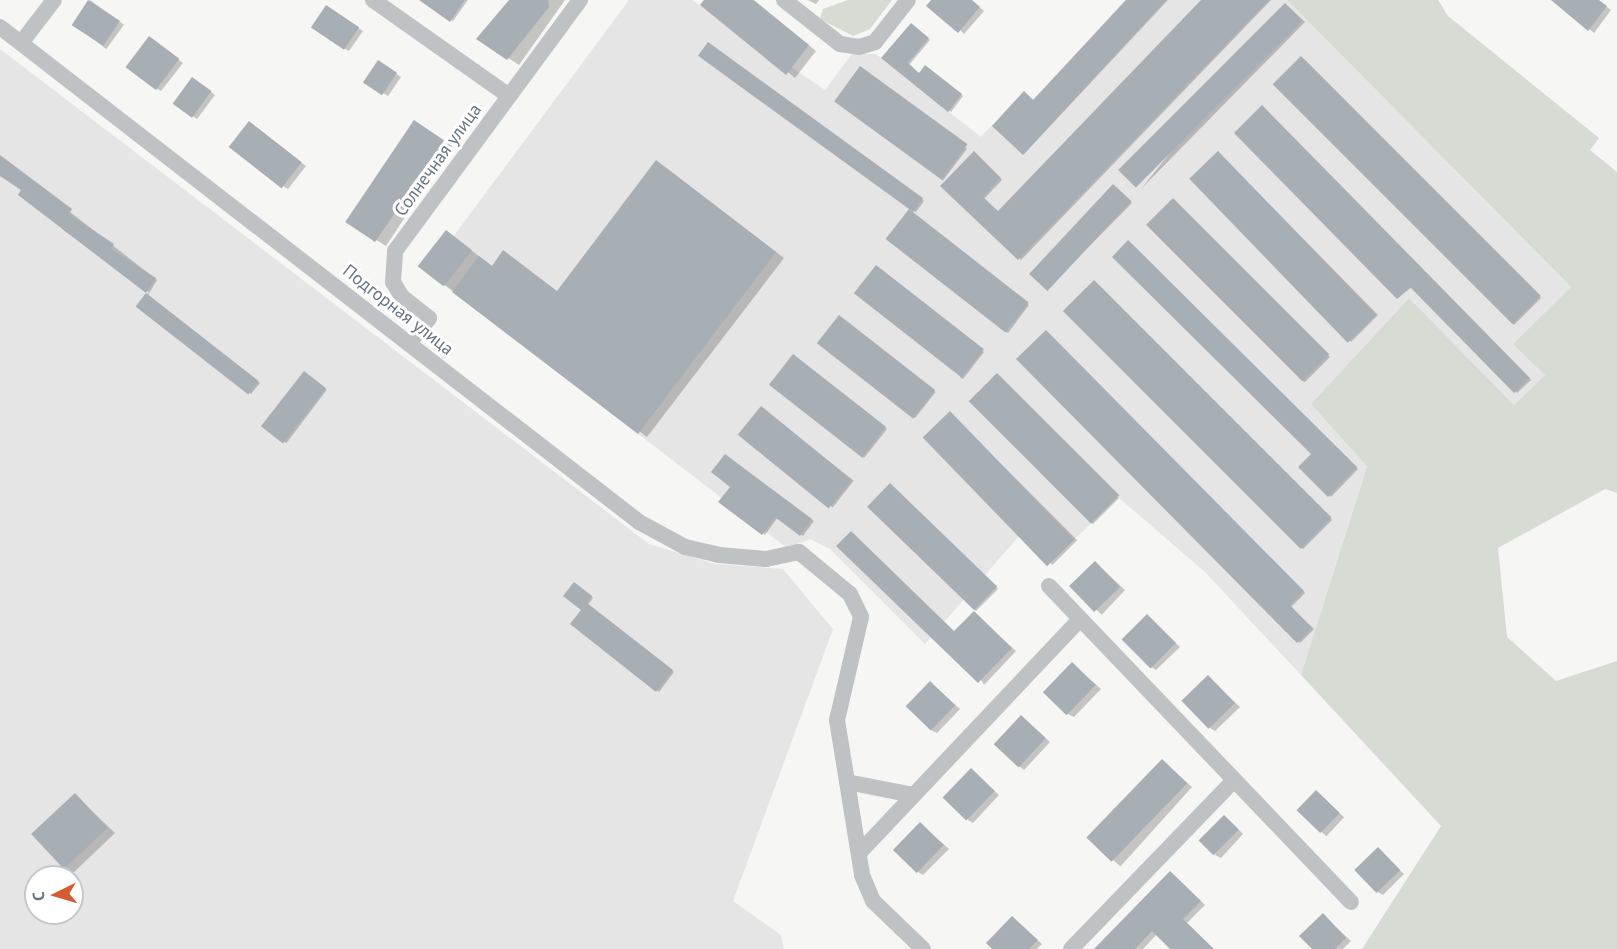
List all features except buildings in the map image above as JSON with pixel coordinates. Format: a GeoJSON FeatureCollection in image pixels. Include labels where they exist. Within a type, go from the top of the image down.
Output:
{"type":"FeatureCollection","features":[{"type":"Feature","properties":{"kind":"street"},"geometry":{"type":"LineString","coordinates":[[21,43],[54,0]]}},
{"type":"Feature","properties":{"kind":"street"},"geometry":{"type":"LineString","coordinates":[[373,0],[509,96]]}},
{"type":"Feature","properties":{"kind":"street","name":"Солнечная улица"},"geometry":{"type":"LineString","coordinates":[[409,343],[429,318],[402,297],[393,282],[395,251],[580,0]]}},
{"type":"Feature","properties":{"kind":"street"},"geometry":{"type":"LineString","coordinates":[[784,0],[840,44],[859,47],[875,42],[908,0]]}},
{"type":"Feature","properties":{"kind":"street","name":"Подгорная улица"},"geometry":{"type":"LineString","coordinates":[[0,27],[663,537],[720,555],[765,559],[799,552],[850,594],[861,617],[837,720],[847,782]]}},
{"type":"Feature","properties":{"kind":"street"},"geometry":{"type":"LineString","coordinates":[[1049,586],[1351,902]]}},
{"type":"Feature","properties":{"kind":"street"},"geometry":{"type":"LineString","coordinates":[[859,853],[1080,619]]}},
{"type":"Feature","properties":{"kind":"street"},"geometry":{"type":"LineString","coordinates":[[1071,949],[1234,780]]}},
{"type":"Feature","properties":{"kind":"street"},"geometry":{"type":"LineString","coordinates":[[914,795],[847,782],[859,853],[873,901],[923,949]]}},
{"type":"Feature","properties":{"kind":"shaded area"},"geometry":{"type":"Polygon","coordinates":[[[629,0],[692,0],[825,90],[852,54],[876,54],[981,137],[1024,91],[1034,100],[1125,0],[1287,0],[1571,287],[1514,343],[1545,375],[1514,405],[1409,298],[1311,404],[1367,465],[1301,675],[1205,572],[1118,497],[1048,565],[1019,536],[925,644],[830,549],[810,539],[787,548],[427,272],[629,0]]]}},
{"type":"Feature","properties":{"kind":"shaded area"},"geometry":{"type":"Polygon","coordinates":[[[848,0],[892,0],[870,29],[853,36],[820,19],[823,9],[848,0]]]}},
{"type":"Feature","properties":{"kind":"shaded area"},"geometry":{"type":"Polygon","coordinates":[[[1287,0],[1438,0],[1448,16],[1599,138],[1590,150],[1617,172],[1617,493],[1605,489],[1498,548],[1507,637],[1556,681],[1617,661],[1617,949],[1362,949],[1441,826],[1301,675],[1367,466],[1311,404],[1409,298],[1514,405],[1545,375],[1513,344],[1571,287],[1287,0]]]}},
{"type":"Feature","properties":{"kind":"shaded area"},"geometry":{"type":"Polygon","coordinates":[[[0,49],[649,544],[715,564],[783,569],[833,629],[733,901],[781,935],[784,949],[0,949],[0,49]]]}}]}
